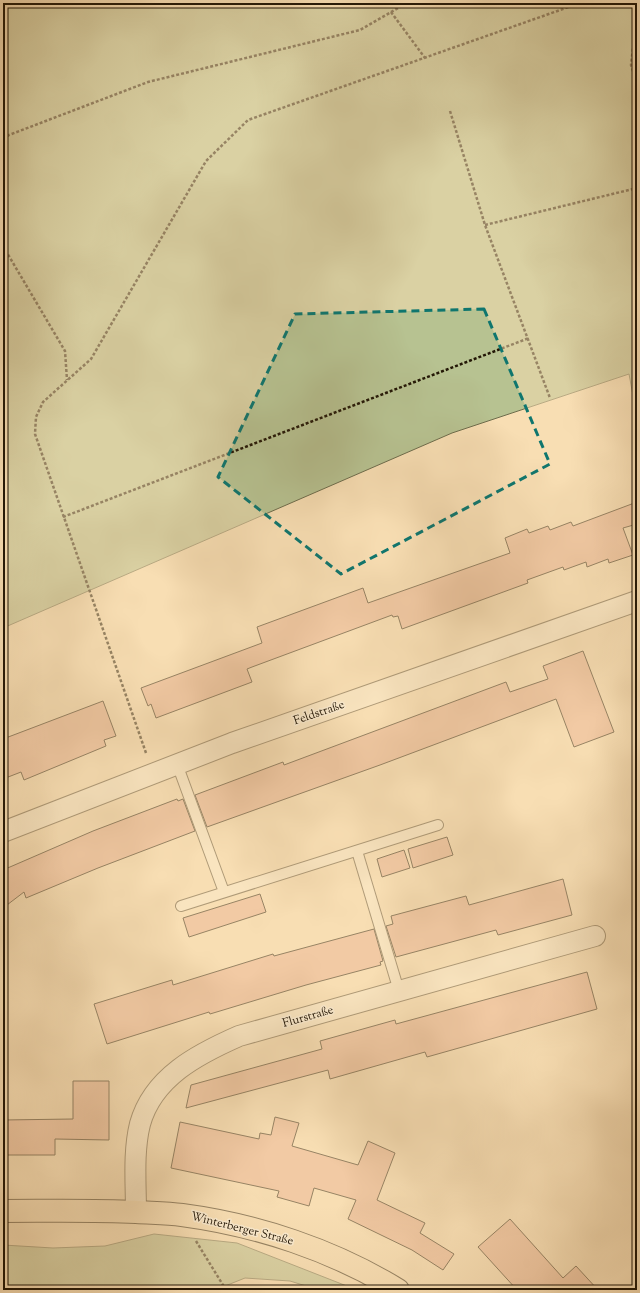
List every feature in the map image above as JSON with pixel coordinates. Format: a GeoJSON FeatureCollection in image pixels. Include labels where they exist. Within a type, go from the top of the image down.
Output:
{"type":"FeatureCollection","features":[{"type":"Feature","properties":{"kind":"main road","name":"Winterberger Straße"},"geometry":{"type":"LineString","coordinates":[[3,1211],[136,1212],[181,1214],[233,1224],[315,1248],[348,1262],[398,1290]]}},
{"type":"Feature","properties":{"kind":"street","name":"Feldstraße"},"geometry":{"type":"LineString","coordinates":[[3,832],[232,743],[637,601]]}},
{"type":"Feature","properties":{"kind":"street","name":"Flurstraße"},"geometry":{"type":"LineString","coordinates":[[136,1212],[137,1148],[140,1124],[153,1095],[168,1077],[211,1049],[239,1036],[595,936]]}},
{"type":"Feature","properties":{"kind":"lane"},"geometry":{"type":"LineString","coordinates":[[177,764],[224,892]]}},
{"type":"Feature","properties":{"kind":"lane"},"geometry":{"type":"LineString","coordinates":[[181,906],[438,826]]}},
{"type":"Feature","properties":{"kind":"lane"},"geometry":{"type":"LineString","coordinates":[[357,851],[399,991]]}},
{"type":"Feature","properties":{"kind":"path"},"geometry":{"type":"LineString","coordinates":[[3,139],[9,135],[148,82],[360,30],[407,3]]}},
{"type":"Feature","properties":{"kind":"path"},"geometry":{"type":"LineString","coordinates":[[153,774],[35,434],[36,417],[43,402],[91,358],[206,161],[248,120],[580,3]]}},
{"type":"Feature","properties":{"kind":"path"},"geometry":{"type":"LineString","coordinates":[[622,3],[637,7]]}},
{"type":"Feature","properties":{"kind":"path"},"geometry":{"type":"LineString","coordinates":[[391,12],[425,58]]}},
{"type":"Feature","properties":{"kind":"path"},"geometry":{"type":"LineString","coordinates":[[637,14],[631,65],[637,84]]}},
{"type":"Feature","properties":{"kind":"path"},"geometry":{"type":"LineString","coordinates":[[450,111],[485,225],[529,338],[550,398]]}},
{"type":"Feature","properties":{"kind":"path"},"geometry":{"type":"LineString","coordinates":[[485,225],[637,188]]}},
{"type":"Feature","properties":{"kind":"path"},"geometry":{"type":"LineString","coordinates":[[3,246],[65,351],[67,380]]}},
{"type":"Feature","properties":{"kind":"path"},"geometry":{"type":"LineString","coordinates":[[63,517],[529,338]]}},
{"type":"Feature","properties":{"kind":"path"},"geometry":{"type":"LineString","coordinates":[[181,1214],[226,1290]]}},
{"type":"Feature","properties":{"kind":"highlighted area"},"geometry":{"type":"Polygon","coordinates":[[[484,309],[550,464],[341,574],[218,477],[295,314],[484,309]]]}},
{"type":"Feature","properties":{"kind":"green space"},"geometry":{"type":"Polygon","coordinates":[[[3,3],[637,3],[637,417],[629,374],[452,433],[3,628],[3,3]]]}},
{"type":"Feature","properties":{"kind":"green space"},"geometry":{"type":"Polygon","coordinates":[[[154,1234],[237,1243],[357,1290],[319,1290],[290,1281],[245,1278],[215,1290],[3,1290],[3,1245],[53,1248],[105,1246],[154,1234]]]}},
{"type":"Feature","properties":{"kind":"building"},"geometry":{"type":"Polygon","coordinates":[[[637,502],[637,524],[623,528],[633,555],[609,563],[608,559],[587,567],[586,562],[564,570],[563,567],[527,580],[528,583],[402,629],[398,616],[393,617],[392,615],[247,669],[252,682],[156,718],[151,704],[148,706],[141,688],[262,643],[257,627],[363,588],[368,603],[510,553],[505,538],[527,529],[529,533],[548,526],[550,530],[571,522],[573,526],[637,502]]]}},
{"type":"Feature","properties":{"kind":"building"},"geometry":{"type":"Polygon","coordinates":[[[583,651],[614,732],[574,747],[556,699],[380,765],[207,827],[195,795],[283,762],[284,765],[506,682],[510,692],[548,679],[543,666],[583,651]]]}},
{"type":"Feature","properties":{"kind":"building"},"geometry":{"type":"Polygon","coordinates":[[[103,701],[116,736],[104,740],[106,746],[24,780],[21,772],[3,779],[3,739],[103,701]]]}},
{"type":"Feature","properties":{"kind":"building"},"geometry":{"type":"Polygon","coordinates":[[[177,799],[178,801],[183,799],[195,831],[98,868],[26,898],[24,892],[3,908],[3,870],[93,831],[177,799]]]}},
{"type":"Feature","properties":{"kind":"building"},"geometry":{"type":"Polygon","coordinates":[[[447,837],[453,855],[413,868],[408,849],[447,837]]]}},
{"type":"Feature","properties":{"kind":"building"},"geometry":{"type":"Polygon","coordinates":[[[404,850],[410,868],[382,877],[377,859],[404,850]]]}},
{"type":"Feature","properties":{"kind":"building"},"geometry":{"type":"Polygon","coordinates":[[[563,879],[572,915],[498,935],[496,930],[396,957],[386,926],[393,924],[391,916],[466,896],[469,905],[563,879]]]}},
{"type":"Feature","properties":{"kind":"building"},"geometry":{"type":"Polygon","coordinates":[[[260,894],[266,912],[189,937],[183,918],[260,894]]]}},
{"type":"Feature","properties":{"kind":"building"},"geometry":{"type":"Polygon","coordinates":[[[374,929],[383,961],[380,962],[381,965],[306,985],[210,1014],[209,1012],[107,1044],[94,1004],[172,980],[173,985],[273,954],[274,956],[374,929]]]}},
{"type":"Feature","properties":{"kind":"building"},"geometry":{"type":"Polygon","coordinates":[[[587,972],[597,1009],[427,1057],[425,1052],[330,1079],[328,1070],[186,1108],[191,1085],[322,1049],[320,1041],[395,1020],[396,1024],[587,972]]]}},
{"type":"Feature","properties":{"kind":"building"},"geometry":{"type":"Polygon","coordinates":[[[73,1081],[109,1081],[109,1140],[55,1139],[55,1155],[3,1155],[3,1120],[73,1119],[73,1081]]]}},
{"type":"Feature","properties":{"kind":"building"},"geometry":{"type":"Polygon","coordinates":[[[275,1117],[299,1123],[292,1146],[358,1165],[368,1141],[395,1153],[377,1200],[425,1223],[420,1233],[454,1254],[443,1270],[412,1250],[348,1219],[356,1200],[314,1188],[309,1206],[277,1197],[279,1191],[171,1168],[180,1122],[259,1139],[260,1133],[271,1135],[275,1117]]]}},
{"type":"Feature","properties":{"kind":"building"},"geometry":{"type":"Polygon","coordinates":[[[510,1219],[563,1278],[576,1266],[598,1290],[517,1290],[478,1247],[510,1219]]]}}]}
